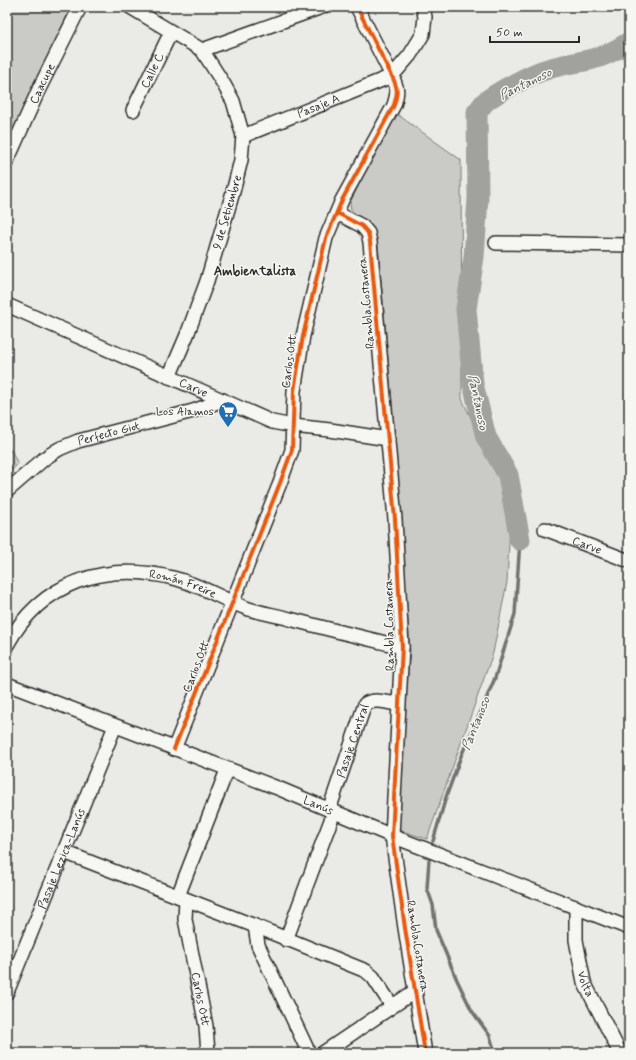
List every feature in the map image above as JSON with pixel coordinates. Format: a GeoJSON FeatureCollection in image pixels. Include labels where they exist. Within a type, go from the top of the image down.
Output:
{"type":"FeatureCollection","features":[{"type":"Feature","properties":{"kind":"street","name":"Caacupe"},"geometry":{"type":"LineString","coordinates":[[7,161],[40,87],[80,7]]}},
{"type":"Feature","properties":{"kind":"street"},"geometry":{"type":"LineString","coordinates":[[130,7],[202,50],[322,7]]}},
{"type":"Feature","properties":{"kind":"street","name":"Carlos Ott"},"geometry":{"type":"LineString","coordinates":[[174,749],[292,450],[294,391],[302,336],[326,238],[342,200],[394,105],[397,93],[397,87],[392,76],[356,7]]}},
{"type":"Feature","properties":{"kind":"street"},"geometry":{"type":"LineString","coordinates":[[392,76],[410,55],[423,34],[425,17],[423,7]]}},
{"type":"Feature","properties":{"kind":"street","name":"Calle C"},"geometry":{"type":"LineString","coordinates":[[133,110],[171,32]]}},
{"type":"Feature","properties":{"kind":"street","name":"9 de Setiembre"},"geometry":{"type":"LineString","coordinates":[[169,377],[187,335],[209,274],[234,192],[241,160],[243,136],[232,101],[223,82],[202,50]]}},
{"type":"Feature","properties":{"kind":"street","name":"Pasaje A"},"geometry":{"type":"LineString","coordinates":[[243,136],[392,76]]}},
{"type":"Feature","properties":{"kind":"street","name":"Rambla Costanera"},"geometry":{"type":"LineString","coordinates":[[337,213],[362,226],[368,233],[370,242],[395,519],[402,647],[392,836],[415,991],[426,1053]]}},
{"type":"Feature","properties":{"kind":"street"},"geometry":{"type":"LineString","coordinates":[[496,244],[629,245]]}},
{"type":"Feature","properties":{"kind":"street","name":"Carve"},"geometry":{"type":"LineString","coordinates":[[7,305],[272,422],[388,439]]}},
{"type":"Feature","properties":{"kind":"street","name":"Perfecto Giot"},"geometry":{"type":"LineString","coordinates":[[7,491],[45,458],[59,449],[78,441],[193,411],[223,400]]}},
{"type":"Feature","properties":{"kind":"street","name":"Carve"},"geometry":{"type":"LineString","coordinates":[[545,529],[629,560]]}},
{"type":"Feature","properties":{"kind":"street","name":"Román Freire"},"geometry":{"type":"LineString","coordinates":[[7,645],[26,616],[41,602],[64,587],[85,579],[111,573],[145,573],[174,578],[246,608],[402,647]]}},
{"type":"Feature","properties":{"kind":"street","name":"Lanús"},"geometry":{"type":"LineString","coordinates":[[7,684],[227,770],[280,789],[392,836],[629,928]]}},
{"type":"Feature","properties":{"kind":"street","name":"Pasaje Central"},"geometry":{"type":"LineString","coordinates":[[332,811],[365,704],[376,701],[398,704]]}},
{"type":"Feature","properties":{"kind":"street","name":"Pasaje Lezica-Lanús"},"geometry":{"type":"LineString","coordinates":[[7,992],[115,726]]}},
{"type":"Feature","properties":{"kind":"street","name":"Carlos Ott"},"geometry":{"type":"LineString","coordinates":[[208,1053],[206,1026],[182,898],[227,770]]}},
{"type":"Feature","properties":{"kind":"street"},"geometry":{"type":"LineString","coordinates":[[286,940],[332,811]]}},
{"type":"Feature","properties":{"kind":"street"},"geometry":{"type":"LineString","coordinates":[[64,852],[366,971],[373,977],[392,1006]]}},
{"type":"Feature","properties":{"kind":"street","name":"Volta"},"geometry":{"type":"LineString","coordinates":[[576,907],[576,940],[584,982],[620,1053]]}},
{"type":"Feature","properties":{"kind":"street"},"geometry":{"type":"LineString","coordinates":[[255,926],[258,945],[309,1053]]}},
{"type":"Feature","properties":{"kind":"street"},"geometry":{"type":"LineString","coordinates":[[323,1053],[415,991]]}},
{"type":"Feature","properties":{"kind":"shaded area"},"geometry":{"type":"Polygon","coordinates":[[[7,7],[71,7],[7,145],[7,7]]]}},
{"type":"Feature","properties":{"kind":"shaded area"},"geometry":{"type":"Polygon","coordinates":[[[394,112],[461,160],[462,399],[501,480],[510,524],[507,582],[493,653],[427,839],[396,829],[410,650],[395,437],[378,245],[368,225],[351,210],[350,203],[394,112]]]}},
{"type":"Feature","properties":{"kind":"shaded area"},"geometry":{"type":"Polygon","coordinates":[[[11,450],[18,464],[7,475],[7,451],[11,450]]]}},
{"type":"Feature","properties":{"kind":"waterway","name":"Pantanoso"},"geometry":{"type":"LineString","coordinates":[[520,540],[508,475],[486,437],[473,384],[466,309],[474,257],[478,198],[477,112],[485,102],[506,88],[534,74],[554,67],[598,58],[629,42]]}},
{"type":"Feature","properties":{"kind":"waterway","name":"Pantanoso"},"geometry":{"type":"LineString","coordinates":[[433,841],[446,797],[461,756],[495,678],[515,614],[520,540]]}},
{"type":"Feature","properties":{"kind":"waterway","name":"Pantanoso"},"geometry":{"type":"LineString","coordinates":[[429,860],[427,888],[433,905],[436,930],[472,1011],[490,1036],[495,1053]]}},
{"type":"Feature","properties":{"kind":"cycle path"},"geometry":{"type":"LineString","coordinates":[[174,749],[292,450],[294,391],[303,336],[326,238],[342,200],[394,105],[397,94],[394,80],[357,7]]}},
{"type":"Feature","properties":{"kind":"cycle path"},"geometry":{"type":"LineString","coordinates":[[337,213],[362,226],[368,233],[370,242],[395,519],[402,647],[392,836],[425,1053]]}},
{"type":"Feature","properties":{"kind":"place","name":"Los Alamos"},"geometry":{"type":"Point","coordinates":[228,428]}},
{"type":"Feature","properties":{"kind":"district","name":"Ambientalista"},"geometry":{"type":"Point","coordinates":[255,270]}}]}
